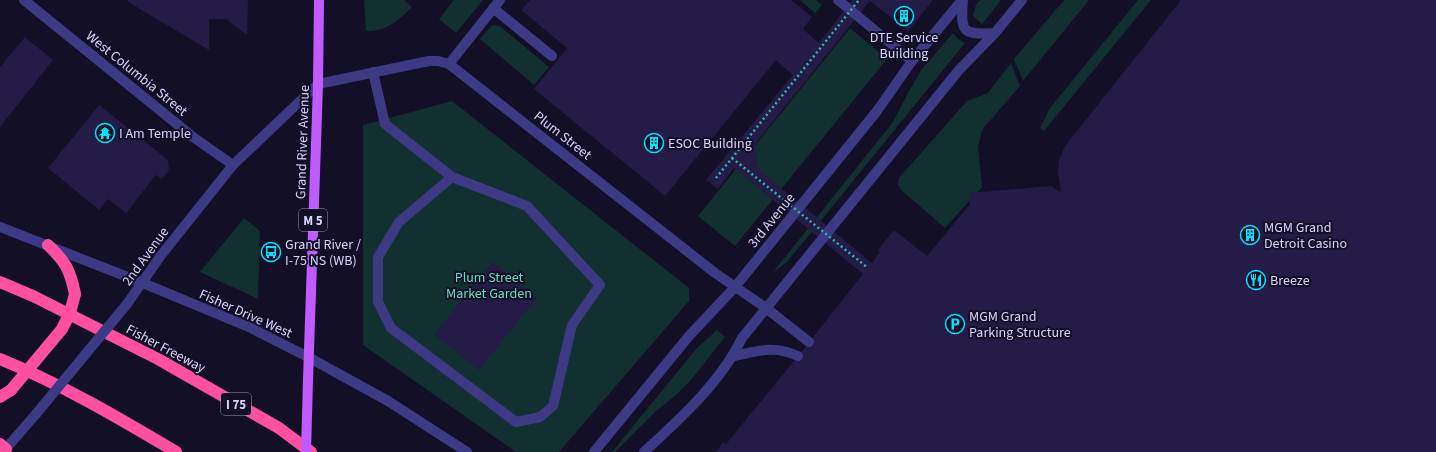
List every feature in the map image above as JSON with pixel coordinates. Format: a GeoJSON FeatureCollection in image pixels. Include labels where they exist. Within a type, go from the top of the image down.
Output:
{"type":"FeatureCollection","features":[{"type":"Feature","properties":{"kind":"highway"},"geometry":{"type":"LineString","coordinates":[[0,397],[12,390],[62,329],[70,313],[75,294],[71,274],[61,257],[48,245]]}},
{"type":"Feature","properties":{"kind":"highway","name":"Fisher Freeway"},"geometry":{"type":"LineString","coordinates":[[0,282],[33,296],[158,360],[279,428],[311,452]]}},
{"type":"Feature","properties":{"kind":"highway"},"geometry":{"type":"LineString","coordinates":[[0,359],[22,368],[118,417],[176,452]]}},
{"type":"Feature","properties":{"kind":"main road","name":"Grand River Avenue"},"geometry":{"type":"LineString","coordinates":[[306,452],[318,84],[319,0]]}},
{"type":"Feature","properties":{"kind":"street","name":"West Columbia Street"},"geometry":{"type":"LineString","coordinates":[[24,0],[193,137],[233,165]]}},
{"type":"Feature","properties":{"kind":"street"},"geometry":{"type":"LineString","coordinates":[[449,64],[500,0]]}},
{"type":"Feature","properties":{"kind":"street"},"geometry":{"type":"LineString","coordinates":[[838,0],[912,61]]}},
{"type":"Feature","properties":{"kind":"street","name":"3rd Avenue"},"geometry":{"type":"LineString","coordinates":[[594,452],[689,336],[735,287],[877,111],[912,61],[963,0]]}},
{"type":"Feature","properties":{"kind":"street","name":"3rd Avenue"},"geometry":{"type":"LineString","coordinates":[[963,0],[962,16],[963,24],[966,30],[976,34],[995,33]]}},
{"type":"Feature","properties":{"kind":"street"},"geometry":{"type":"LineString","coordinates":[[644,452],[687,412],[734,356],[742,338],[766,308],[959,70],[995,33],[1022,0]]}},
{"type":"Feature","properties":{"kind":"street"},"geometry":{"type":"LineString","coordinates":[[494,8],[552,56]]}},
{"type":"Feature","properties":{"kind":"street","name":"Plum Street"},"geometry":{"type":"LineString","coordinates":[[318,84],[429,61],[438,61],[449,64],[715,273],[766,308],[810,342]]}},
{"type":"Feature","properties":{"kind":"street"},"geometry":{"type":"LineString","coordinates":[[373,72],[385,124],[452,177],[527,206],[600,284],[572,325],[554,406],[540,417],[516,422],[391,328],[378,302],[378,257],[399,222],[452,177]]}},
{"type":"Feature","properties":{"kind":"street","name":"2nd Avenue"},"geometry":{"type":"LineString","coordinates":[[4,449],[36,414],[127,304],[162,254],[233,165],[318,84]]}},
{"type":"Feature","properties":{"kind":"street","name":"Fisher Drive West"},"geometry":{"type":"LineString","coordinates":[[0,227],[143,283],[251,328],[388,400],[467,452]]}},
{"type":"Feature","properties":{"kind":"street"},"geometry":{"type":"LineString","coordinates":[[734,356],[766,349],[786,351],[798,356]]}},
{"type":"Feature","properties":{"kind":"path"},"geometry":{"type":"LineString","coordinates":[[716,178],[859,0]]}},
{"type":"Feature","properties":{"kind":"path"},"geometry":{"type":"LineString","coordinates":[[732,158],[868,268]]}},
{"type":"Feature","properties":{"kind":"green space"},"geometry":{"type":"Polygon","coordinates":[[[364,0],[404,0],[412,7],[392,24],[380,30],[366,31],[364,0]]]}},
{"type":"Feature","properties":{"kind":"green space"},"geometry":{"type":"Polygon","coordinates":[[[454,0],[483,0],[456,33],[439,19],[454,0]]]}},
{"type":"Feature","properties":{"kind":"green space"},"geometry":{"type":"Polygon","coordinates":[[[800,0],[816,0],[822,5],[815,13],[800,0]]]}},
{"type":"Feature","properties":{"kind":"green space"},"geometry":{"type":"Polygon","coordinates":[[[980,0],[1001,0],[982,24],[973,16],[976,5],[980,0]]]}},
{"type":"Feature","properties":{"kind":"green space"},"geometry":{"type":"Polygon","coordinates":[[[1064,0],[1089,0],[1023,81],[1014,59],[1064,0]]]}},
{"type":"Feature","properties":{"kind":"green space"},"geometry":{"type":"Polygon","coordinates":[[[1138,0],[1151,0],[1044,131],[1040,128],[1050,108],[1138,0]]]}},
{"type":"Feature","properties":{"kind":"green space"},"geometry":{"type":"Polygon","coordinates":[[[495,25],[501,27],[549,67],[534,85],[480,39],[491,26],[495,25]]]}},
{"type":"Feature","properties":{"kind":"green space"},"geometry":{"type":"Polygon","coordinates":[[[850,28],[887,59],[735,246],[698,216],[850,28]]]}},
{"type":"Feature","properties":{"kind":"green space"},"geometry":{"type":"Polygon","coordinates":[[[953,33],[958,39],[965,43],[787,262],[773,272],[893,122],[922,69],[953,33]]]}},
{"type":"Feature","properties":{"kind":"green space"},"geometry":{"type":"Polygon","coordinates":[[[1011,63],[1020,86],[982,130],[978,147],[982,187],[945,228],[901,190],[898,185],[899,178],[967,101],[988,93],[1011,63]]]}},
{"type":"Feature","properties":{"kind":"green space","name":"Plum Street Market Garden"},"geometry":{"type":"Polygon","coordinates":[[[452,101],[689,288],[689,301],[559,452],[516,452],[363,345],[363,125],[452,101]]]}},
{"type":"Feature","properties":{"kind":"green space"},"geometry":{"type":"Polygon","coordinates":[[[244,218],[260,231],[258,299],[200,272],[244,218]]]}},
{"type":"Feature","properties":{"kind":"green space"},"geometry":{"type":"Polygon","coordinates":[[[717,330],[725,337],[691,380],[676,395],[655,412],[615,452],[612,452],[696,349],[717,330]]]}},
{"type":"Feature","properties":{"kind":"building"},"geometry":{"type":"Polygon","coordinates":[[[128,0],[248,0],[247,35],[226,19],[209,19],[209,50],[128,2],[128,0]]]}},
{"type":"Feature","properties":{"kind":"building"},"geometry":{"type":"Polygon","coordinates":[[[530,0],[791,0],[812,17],[803,29],[819,43],[852,0],[933,0],[908,31],[870,1],[755,144],[758,169],[872,263],[880,252],[878,250],[894,230],[927,256],[970,204],[970,193],[1050,186],[1061,192],[1058,173],[1059,160],[1065,146],[1181,0],[1436,0],[1436,452],[716,452],[723,442],[726,444],[863,274],[734,168],[718,189],[706,180],[793,75],[776,60],[665,196],[534,89],[567,48],[521,10],[530,0]]]}},
{"type":"Feature","properties":{"kind":"building"},"geometry":{"type":"Polygon","coordinates":[[[25,37],[53,60],[0,127],[0,67],[25,37]]]}},
{"type":"Feature","properties":{"kind":"building","name":"I Am Temple"},"geometry":{"type":"Polygon","coordinates":[[[99,105],[168,160],[169,170],[162,179],[156,175],[126,213],[108,199],[99,210],[48,168],[99,105]]]}},
{"type":"Feature","properties":{"kind":"building"},"geometry":{"type":"Polygon","coordinates":[[[493,262],[537,298],[479,370],[434,334],[493,262]]]}},
{"type":"Feature","properties":{"kind":"place","name":"DTE Service Building"},"geometry":{"type":"Point","coordinates":[904,16]}},
{"type":"Feature","properties":{"kind":"place","name":"I Am Temple"},"geometry":{"type":"Point","coordinates":[105,133]}},
{"type":"Feature","properties":{"kind":"place","name":"ESOC Building"},"geometry":{"type":"Point","coordinates":[654,143]}},
{"type":"Feature","properties":{"kind":"place","name":"MGM Grand Detroit Casino"},"geometry":{"type":"Point","coordinates":[1250,235]}},
{"type":"Feature","properties":{"kind":"place","name":"Grand River / I-75 NS (WB)"},"geometry":{"type":"Point","coordinates":[271,252]}},
{"type":"Feature","properties":{"kind":"place","name":"Breeze"},"geometry":{"type":"Point","coordinates":[1256,280]}},
{"type":"Feature","properties":{"kind":"place","name":"MGM Grand Parking Structure"},"geometry":{"type":"Point","coordinates":[955,324]}}]}
